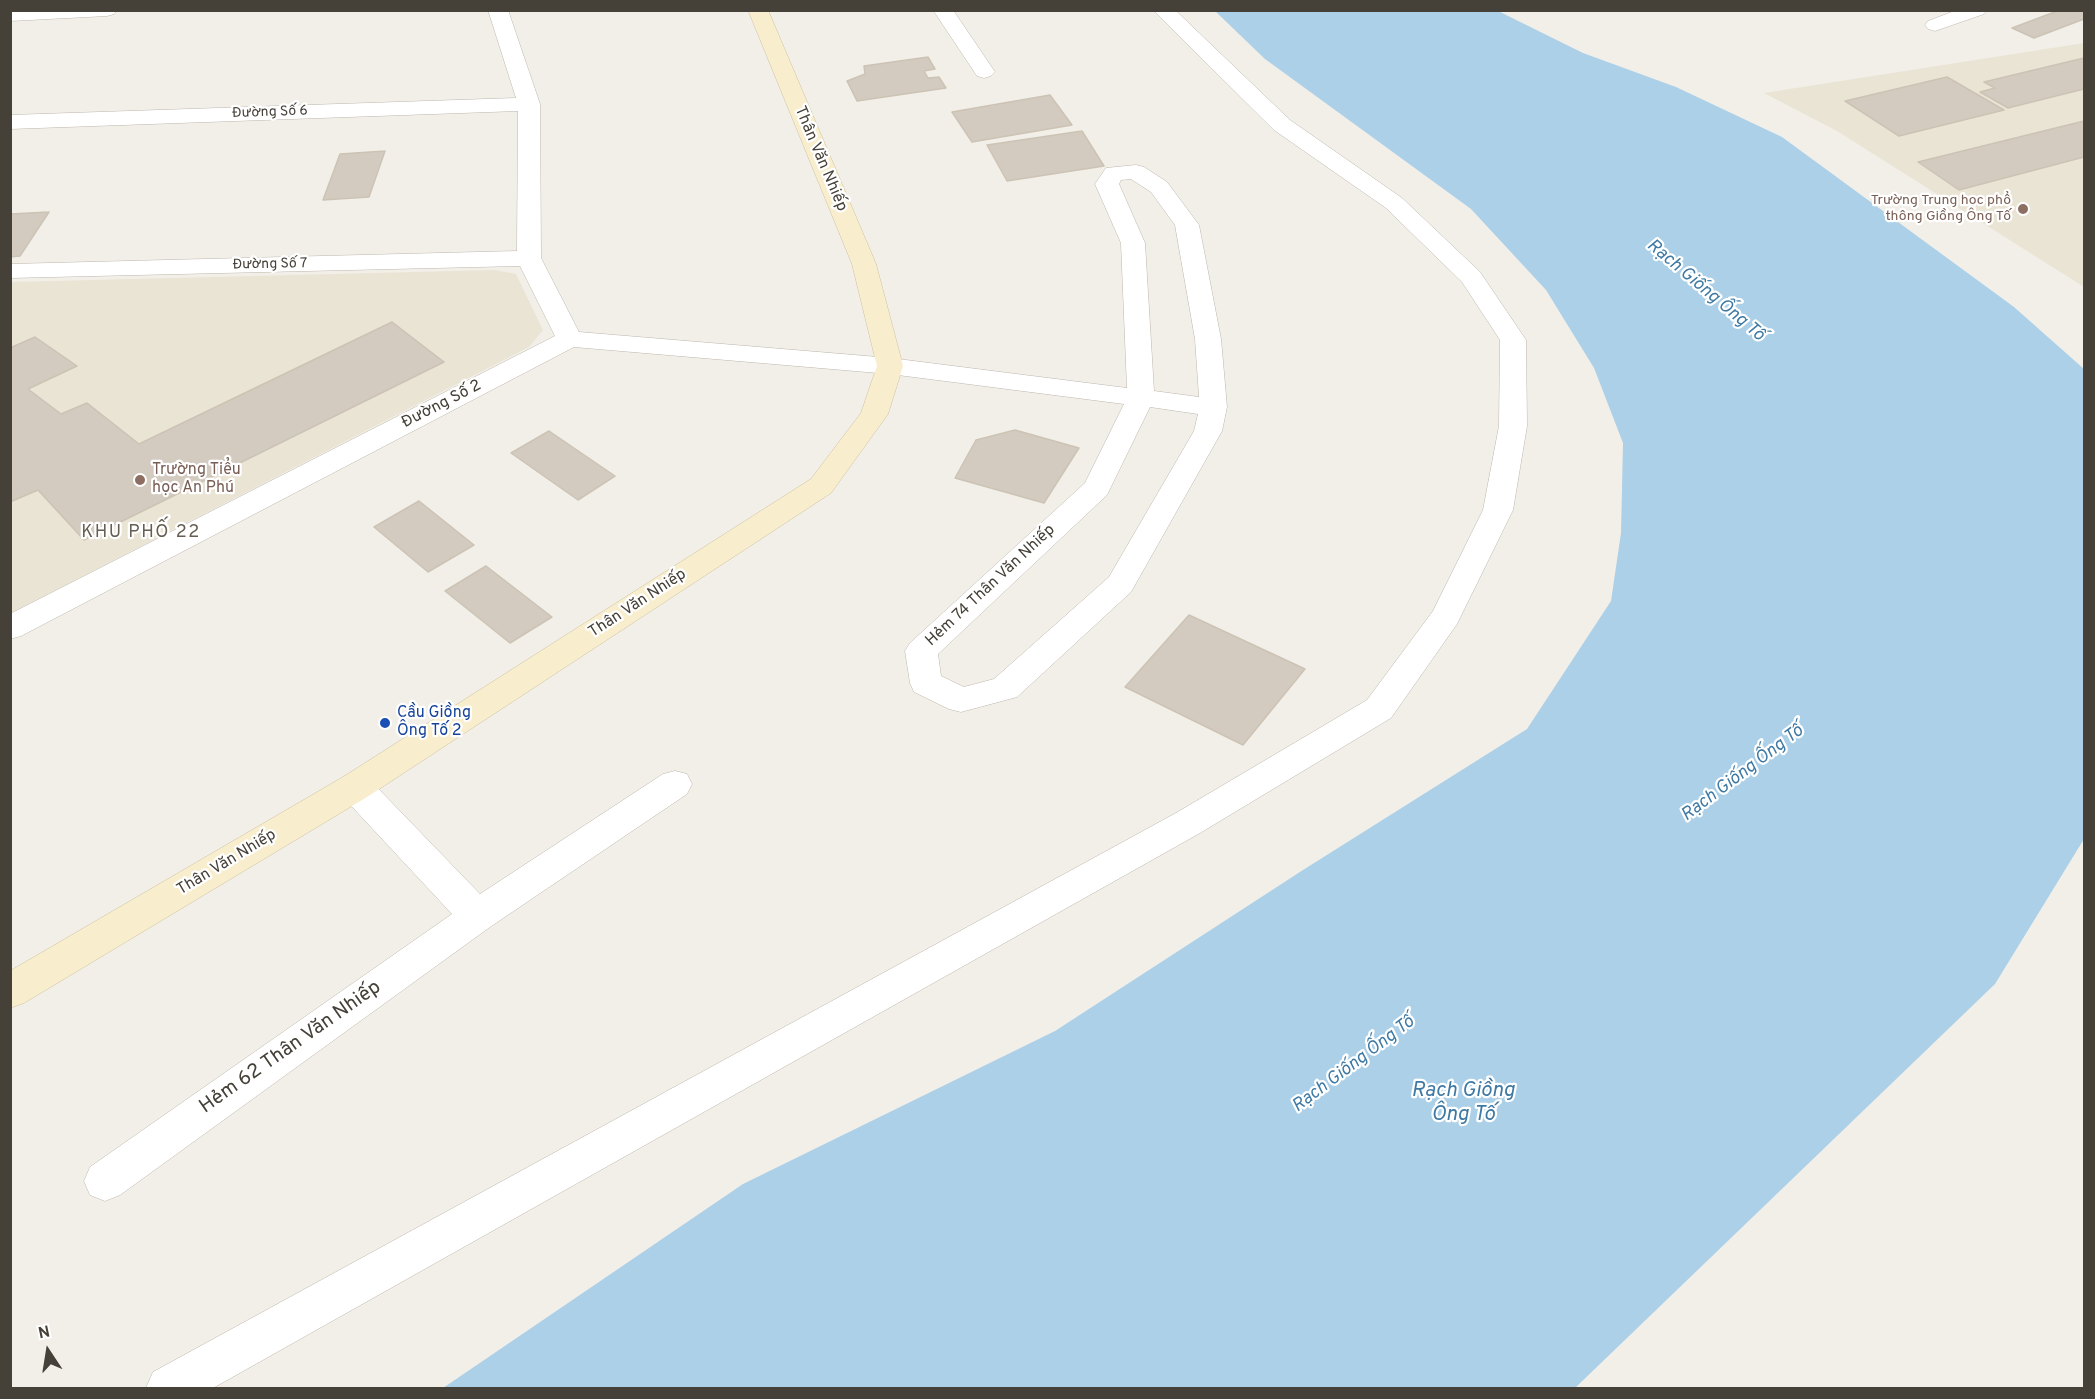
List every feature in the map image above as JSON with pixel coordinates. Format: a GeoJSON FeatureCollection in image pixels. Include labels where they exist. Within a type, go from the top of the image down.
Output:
{"type":"FeatureCollection","features":[{"type":"Feature","properties":{"kind":"street"},"geometry":{"type":"LineString","coordinates":[[10,15],[107,10]]}},
{"type":"Feature","properties":{"kind":"street"},"geometry":{"type":"LineString","coordinates":[[498,10],[529,104],[529,258],[570,339],[890,366],[1213,407]]}},
{"type":"Feature","properties":{"kind":"street","name":"Thân Văn Nhiếp"},"geometry":{"type":"LineString","coordinates":[[10,991],[355,787],[821,486],[874,414],[890,366],[864,264],[758,10]]}},
{"type":"Feature","properties":{"kind":"street"},"geometry":{"type":"LineString","coordinates":[[943,10],[984,72]]}},
{"type":"Feature","properties":{"kind":"street"},"geometry":{"type":"LineString","coordinates":[[169,1389],[1178,829],[1379,710],[1446,616],[1498,510],[1513,426],[1513,340],[1471,277],[1394,203],[1282,125],[1163,10]]}},
{"type":"Feature","properties":{"kind":"street"},"geometry":{"type":"LineString","coordinates":[[1935,25],[1977,10]]}},
{"type":"Feature","properties":{"kind":"street","name":"Đường Số 6"},"geometry":{"type":"LineString","coordinates":[[10,122],[529,104]]}},
{"type":"Feature","properties":{"kind":"street","name":"Hẻm 74 Thân Văn Nhiếp"},"geometry":{"type":"LineString","coordinates":[[1136,172],[1159,187],[1187,225],[1208,339],[1213,407],[1208,431],[1120,584],[1049,650],[1005,688],[961,700],[926,683],[921,651],[1097,488],[1141,398],[1133,243],[1107,184],[1113,173],[1136,172]]}},
{"type":"Feature","properties":{"kind":"street","name":"Đường Số 7"},"geometry":{"type":"LineString","coordinates":[[10,271],[529,258]]}},
{"type":"Feature","properties":{"kind":"street","name":"Đường Số 2"},"geometry":{"type":"LineString","coordinates":[[10,628],[570,339]]}},
{"type":"Feature","properties":{"kind":"street","name":"Hẻm 62 Thân Văn Nhiếp"},"geometry":{"type":"LineString","coordinates":[[105,1181],[477,916],[675,784]]}},
{"type":"Feature","properties":{"kind":"street"},"geometry":{"type":"LineString","coordinates":[[355,787],[477,916]]}},
{"type":"Feature","properties":{"kind":"shaded area","name":"Trường Trung học phổ thông Giồng Ông Tố"},"geometry":{"type":"Polygon","coordinates":[[[2084,43],[2084,287],[1837,131],[1764,93],[2084,43]]]}},
{"type":"Feature","properties":{"kind":"shaded area","name":"Trường Tiểu học An Phú"},"geometry":{"type":"Polygon","coordinates":[[[495,270],[516,274],[543,330],[529,347],[11,613],[11,282],[495,270]]]}},
{"type":"Feature","properties":{"kind":"water","name":"Rạch Giồng Ông Tố"},"geometry":{"type":"Polygon","coordinates":[[[1215,11],[1498,11],[1583,53],[1676,87],[1782,137],[2014,307],[2084,369],[2084,839],[1995,984],[1575,1388],[443,1388],[743,1184],[1055,1031],[1303,870],[1527,729],[1611,601],[1621,533],[1623,443],[1594,368],[1546,290],[1471,209],[1265,59],[1215,11]]]}},
{"type":"Feature","properties":{"kind":"building"},"geometry":{"type":"Polygon","coordinates":[[[2060,10],[2084,10],[2084,19],[2034,38],[2012,28],[2060,10]]]}},
{"type":"Feature","properties":{"kind":"building"},"geometry":{"type":"Polygon","coordinates":[[[928,57],[935,69],[924,71],[928,78],[939,77],[946,88],[857,101],[847,81],[865,74],[864,66],[928,57]]]}},
{"type":"Feature","properties":{"kind":"building"},"geometry":{"type":"Polygon","coordinates":[[[2084,58],[2084,89],[2008,108],[1980,92],[1995,88],[1984,82],[2084,58]]]}},
{"type":"Feature","properties":{"kind":"building"},"geometry":{"type":"Polygon","coordinates":[[[1947,77],[2004,110],[1899,136],[1845,101],[1947,77]]]}},
{"type":"Feature","properties":{"kind":"building"},"geometry":{"type":"Polygon","coordinates":[[[1050,95],[1072,125],[972,142],[952,112],[1050,95]]]}},
{"type":"Feature","properties":{"kind":"building"},"geometry":{"type":"Polygon","coordinates":[[[2084,121],[2084,157],[1959,190],[1918,162],[2084,121]]]}},
{"type":"Feature","properties":{"kind":"building"},"geometry":{"type":"Polygon","coordinates":[[[1082,131],[1104,166],[1007,181],[987,145],[1082,131]]]}},
{"type":"Feature","properties":{"kind":"building"},"geometry":{"type":"Polygon","coordinates":[[[385,151],[369,197],[323,200],[340,154],[385,151]]]}},
{"type":"Feature","properties":{"kind":"building"},"geometry":{"type":"Polygon","coordinates":[[[49,212],[20,256],[10,257],[10,214],[49,212]]]}},
{"type":"Feature","properties":{"kind":"building"},"geometry":{"type":"Polygon","coordinates":[[[392,322],[444,362],[84,540],[38,490],[10,502],[10,348],[35,337],[77,366],[28,389],[61,414],[87,403],[139,444],[392,322]]]}},
{"type":"Feature","properties":{"kind":"building"},"geometry":{"type":"Polygon","coordinates":[[[1015,430],[1079,448],[1044,503],[955,478],[976,440],[1015,430]]]}},
{"type":"Feature","properties":{"kind":"building"},"geometry":{"type":"Polygon","coordinates":[[[549,431],[615,476],[578,500],[511,453],[549,431]]]}},
{"type":"Feature","properties":{"kind":"building"},"geometry":{"type":"Polygon","coordinates":[[[419,501],[474,545],[428,572],[374,527],[419,501]]]}},
{"type":"Feature","properties":{"kind":"building"},"geometry":{"type":"Polygon","coordinates":[[[486,566],[552,617],[510,643],[445,591],[486,566]]]}},
{"type":"Feature","properties":{"kind":"building"},"geometry":{"type":"Polygon","coordinates":[[[1189,615],[1305,669],[1243,745],[1125,687],[1189,615]]]}},
{"type":"Feature","properties":{"kind":"place","name":"Trường Trung học phổ thông Giồng Ông Tố"},"geometry":{"type":"Point","coordinates":[2023,209]}},
{"type":"Feature","properties":{"kind":"place","name":"Trường Tiểu học An Phú"},"geometry":{"type":"Point","coordinates":[140,480]}},
{"type":"Feature","properties":{"kind":"place","name":"Cầu Giồng Ông Tố 2"},"geometry":{"type":"Point","coordinates":[385,723]}},
{"type":"Feature","properties":{"kind":"district","name":"KHU PHỐ 22"},"geometry":{"type":"Point","coordinates":[141,533]}},
{"type":"Feature","properties":{"kind":"water label","name":"Rạch Giống Ống Tố"},"geometry":{"type":"Point","coordinates":[1705,291]}},
{"type":"Feature","properties":{"kind":"water label","name":"Rạch Giống Ống Tố"},"geometry":{"type":"Point","coordinates":[1743,774]}},
{"type":"Feature","properties":{"kind":"water label","name":"Rạch Giống Ống Tố"},"geometry":{"type":"Point","coordinates":[1354,1065]}}]}
